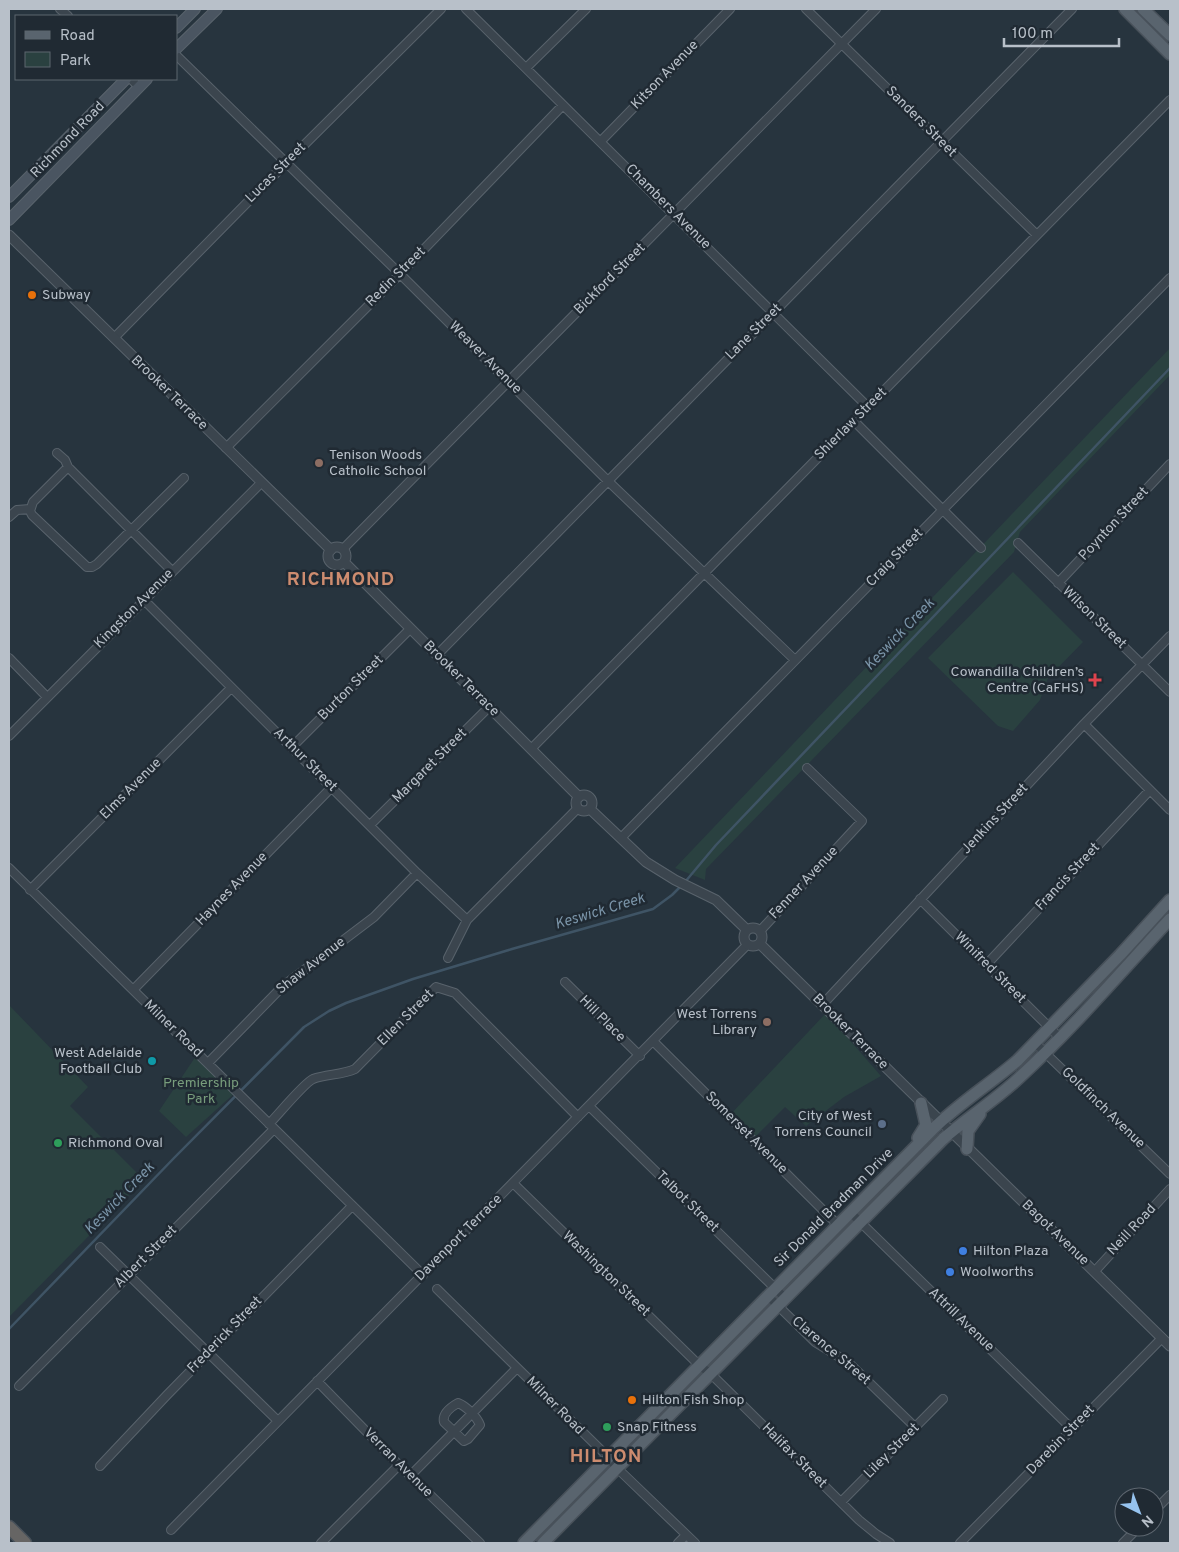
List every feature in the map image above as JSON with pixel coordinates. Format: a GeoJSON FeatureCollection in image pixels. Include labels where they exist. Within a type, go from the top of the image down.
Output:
{"type":"FeatureCollection","features":[{"type":"Feature","properties":{"kind":"highway"},"geometry":{"type":"LineString","coordinates":[[9,1527],[25,1543]]}},
{"type":"Feature","properties":{"kind":"main road"},"geometry":{"type":"LineString","coordinates":[[178,26],[195,9]]}},
{"type":"Feature","properties":{"kind":"main road"},"geometry":{"type":"LineString","coordinates":[[178,47],[217,9]]}},
{"type":"Feature","properties":{"kind":"main road"},"geometry":{"type":"LineString","coordinates":[[1125,9],[1170,54]]}},
{"type":"Feature","properties":{"kind":"main road"},"geometry":{"type":"LineString","coordinates":[[1143,9],[1170,35]]}},
{"type":"Feature","properties":{"kind":"main road","name":"Richmond Road"},"geometry":{"type":"LineString","coordinates":[[9,197],[125,80]]}},
{"type":"Feature","properties":{"kind":"main road","name":"Richmond Road"},"geometry":{"type":"LineString","coordinates":[[9,220],[146,80]]}},
{"type":"Feature","properties":{"kind":"main road","name":"Sir Donald Bradman Drive"},"geometry":{"type":"LineString","coordinates":[[524,1543],[940,1121],[962,1101],[1002,1074],[1035,1043],[1120,956],[1170,900]]}},
{"type":"Feature","properties":{"kind":"main road","name":"Sir Donald Bradman Drive"},"geometry":{"type":"LineString","coordinates":[[543,1543],[951,1132],[988,1106],[1045,1053],[1170,919]]}},
{"type":"Feature","properties":{"kind":"main road"},"geometry":{"type":"LineString","coordinates":[[910,1152],[926,1124],[921,1103]]}},
{"type":"Feature","properties":{"kind":"main road"},"geometry":{"type":"LineString","coordinates":[[967,1149],[968,1131],[988,1106]]}},
{"type":"Feature","properties":{"kind":"street","name":"Lucas Street"},"geometry":{"type":"LineString","coordinates":[[114,338],[441,9]]}},
{"type":"Feature","properties":{"kind":"street","name":"Chambers Avenue"},"geometry":{"type":"LineString","coordinates":[[466,9],[868,407]]}},
{"type":"Feature","properties":{"kind":"street"},"geometry":{"type":"LineString","coordinates":[[526,68],[586,9]]}},
{"type":"Feature","properties":{"kind":"street","name":"Kitson Avenue"},"geometry":{"type":"LineString","coordinates":[[601,141],[730,9]]}},
{"type":"Feature","properties":{"kind":"street","name":"Sanders Street"},"geometry":{"type":"LineString","coordinates":[[806,9],[1037,235]]}},
{"type":"Feature","properties":{"kind":"street","name":"Bickford Street"},"geometry":{"type":"LineString","coordinates":[[344,549],[876,9]]}},
{"type":"Feature","properties":{"kind":"street","name":"Lane Street"},"geometry":{"type":"LineString","coordinates":[[437,655],[1072,9]]}},
{"type":"Feature","properties":{"kind":"street","name":"Weaver Avenue"},"geometry":{"type":"LineString","coordinates":[[178,57],[608,481],[795,660]]}},
{"type":"Feature","properties":{"kind":"street"},"geometry":{"type":"LineString","coordinates":[[132,80],[139,87]]}},
{"type":"Feature","properties":{"kind":"street","name":"Shierlaw Street"},"geometry":{"type":"LineString","coordinates":[[531,748],[1170,100]]}},
{"type":"Feature","properties":{"kind":"street","name":"Redin Street"},"geometry":{"type":"LineString","coordinates":[[226,448],[400,274],[563,105]]}},
{"type":"Feature","properties":{"kind":"street","name":"Brooker Terrace"},"geometry":{"type":"LineString","coordinates":[[9,234],[331,550]]}},
{"type":"Feature","properties":{"kind":"street","name":"Craig Street"},"geometry":{"type":"LineString","coordinates":[[621,838],[1170,278]]}},
{"type":"Feature","properties":{"kind":"street"},"geometry":{"type":"LineString","coordinates":[[854,422],[981,548]]}},
{"type":"Feature","properties":{"kind":"street"},"geometry":{"type":"LineString","coordinates":[[58,454],[65,460],[68,468],[172,571]]}},
{"type":"Feature","properties":{"kind":"street","name":"Poynton Street"},"geometry":{"type":"LineString","coordinates":[[1058,583],[1170,464]]}},
{"type":"Feature","properties":{"kind":"street"},"geometry":{"type":"LineString","coordinates":[[68,468],[33,502],[30,509],[32,515],[86,567],[92,567],[97,564],[184,478]]}},
{"type":"Feature","properties":{"kind":"street","name":"Kingston Avenue"},"geometry":{"type":"LineString","coordinates":[[9,736],[143,599],[261,483]]}},
{"type":"Feature","properties":{"kind":"street"},"geometry":{"type":"LineString","coordinates":[[9,517],[17,510],[30,509]]}},
{"type":"Feature","properties":{"kind":"street","name":"Wilson Street"},"geometry":{"type":"LineString","coordinates":[[1018,543],[1170,692]]}},
{"type":"Feature","properties":{"kind":"street"},"geometry":{"type":"LineString","coordinates":[[339,547],[344,549],[346,557],[344,562],[336,564],[331,562],[329,553],[331,550],[339,547]]}},
{"type":"Feature","properties":{"kind":"street","name":"Brooker Terrace"},"geometry":{"type":"LineString","coordinates":[[344,562],[579,797]]}},
{"type":"Feature","properties":{"kind":"street","name":"Arthur Street"},"geometry":{"type":"LineString","coordinates":[[143,599],[417,873],[467,920]]}},
{"type":"Feature","properties":{"kind":"street","name":"Burton Street"},"geometry":{"type":"LineString","coordinates":[[292,747],[410,628]]}},
{"type":"Feature","properties":{"kind":"street","name":"Jenkins Street"},"geometry":{"type":"LineString","coordinates":[[823,1004],[1084,724],[1170,636]]}},
{"type":"Feature","properties":{"kind":"street"},"geometry":{"type":"LineString","coordinates":[[9,658],[47,697]]}},
{"type":"Feature","properties":{"kind":"street","name":"Elms Avenue"},"geometry":{"type":"LineString","coordinates":[[30,890],[231,688]]}},
{"type":"Feature","properties":{"kind":"street","name":"Margaret Street"},"geometry":{"type":"LineString","coordinates":[[370,825],[489,707]]}},
{"type":"Feature","properties":{"kind":"street"},"geometry":{"type":"LineString","coordinates":[[1084,724],[1170,810]]}},
{"type":"Feature","properties":{"kind":"street","name":"Fenner Avenue"},"geometry":{"type":"LineString","coordinates":[[760,931],[862,821],[807,768]]}},
{"type":"Feature","properties":{"kind":"street","name":"Haynes Avenue"},"geometry":{"type":"LineString","coordinates":[[133,990],[332,787]]}},
{"type":"Feature","properties":{"kind":"street","name":"Francis Street"},"geometry":{"type":"LineString","coordinates":[[986,964],[1150,790]]}},
{"type":"Feature","properties":{"kind":"street"},"geometry":{"type":"LineString","coordinates":[[578,808],[577,799],[586,795],[591,799],[592,806],[590,809]]}},
{"type":"Feature","properties":{"kind":"street"},"geometry":{"type":"LineString","coordinates":[[578,808],[581,811],[590,809]]}},
{"type":"Feature","properties":{"kind":"street"},"geometry":{"type":"LineString","coordinates":[[448,958],[467,920],[578,808]]}},
{"type":"Feature","properties":{"kind":"street"},"geometry":{"type":"LineString","coordinates":[[590,809],[646,862],[675,880],[716,900],[747,930]]}},
{"type":"Feature","properties":{"kind":"street","name":"Milner Road"},"geometry":{"type":"LineString","coordinates":[[9,868],[423,1275]]}},
{"type":"Feature","properties":{"kind":"street","name":"Shaw Avenue"},"geometry":{"type":"LineString","coordinates":[[208,1063],[283,986],[374,917],[417,873]]}},
{"type":"Feature","properties":{"kind":"street","name":"Winifred Street"},"geometry":{"type":"LineString","coordinates":[[920,899],[1060,1038]]}},
{"type":"Feature","properties":{"kind":"street"},"geometry":{"type":"LineString","coordinates":[[752,928],[760,931],[763,937],[760,944],[754,947],[748,945],[744,938],[747,930],[752,928]]}},
{"type":"Feature","properties":{"kind":"street","name":"Brooker Terrace"},"geometry":{"type":"LineString","coordinates":[[760,944],[940,1121]]}},
{"type":"Feature","properties":{"kind":"street","name":"Davenport Terrace"},"geometry":{"type":"LineString","coordinates":[[171,1530],[748,945]]}},
{"type":"Feature","properties":{"kind":"street","name":"Hill Place"},"geometry":{"type":"LineString","coordinates":[[565,982],[640,1056]]}},
{"type":"Feature","properties":{"kind":"street","name":"Ellen Street"},"geometry":{"type":"LineString","coordinates":[[272,1126],[311,1080],[355,1069],[436,987],[455,993],[578,1117]]}},
{"type":"Feature","properties":{"kind":"street","name":"Somerset Avenue"},"geometry":{"type":"LineString","coordinates":[[653,1041],[838,1225]]}},
{"type":"Feature","properties":{"kind":"street","name":"Goldfinch Avenue"},"geometry":{"type":"LineString","coordinates":[[1035,1043],[1170,1174]]}},
{"type":"Feature","properties":{"kind":"street","name":"Talbot Street"},"geometry":{"type":"LineString","coordinates":[[589,1106],[781,1302]]}},
{"type":"Feature","properties":{"kind":"street","name":"Bagot Avenue"},"geometry":{"type":"LineString","coordinates":[[940,1121],[1170,1346]]}},
{"type":"Feature","properties":{"kind":"street","name":"Albert Street"},"geometry":{"type":"LineString","coordinates":[[19,1386],[272,1126]]}},
{"type":"Feature","properties":{"kind":"street","name":"Washington Street"},"geometry":{"type":"LineString","coordinates":[[513,1183],[699,1365]]}},
{"type":"Feature","properties":{"kind":"street","name":"Neill Road"},"geometry":{"type":"LineString","coordinates":[[1095,1271],[1170,1189]]}},
{"type":"Feature","properties":{"kind":"street","name":"Frederick Street"},"geometry":{"type":"LineString","coordinates":[[100,1466],[352,1206]]}},
{"type":"Feature","properties":{"kind":"street","name":"Attrill Avenue"},"geometry":{"type":"LineString","coordinates":[[850,1212],[1072,1429]]}},
{"type":"Feature","properties":{"kind":"street"},"geometry":{"type":"LineString","coordinates":[[100,1247],[278,1421]]}},
{"type":"Feature","properties":{"kind":"street","name":"Milner Road"},"geometry":{"type":"LineString","coordinates":[[437,1289],[694,1543]]}},
{"type":"Feature","properties":{"kind":"street","name":"Clarence Street"},"geometry":{"type":"LineString","coordinates":[[781,1302],[815,1342],[849,1363],[915,1428]]}},
{"type":"Feature","properties":{"kind":"street","name":"Darebin Street"},"geometry":{"type":"LineString","coordinates":[[960,1543],[1162,1338]]}},
{"type":"Feature","properties":{"kind":"street","name":"Halifax Street"},"geometry":{"type":"LineString","coordinates":[[699,1365],[711,1374],[870,1530],[890,1543]]}},
{"type":"Feature","properties":{"kind":"street"},"geometry":{"type":"LineString","coordinates":[[410,1476],[517,1368]]}},
{"type":"Feature","properties":{"kind":"street","name":"Verran Avenue"},"geometry":{"type":"LineString","coordinates":[[317,1381],[410,1476],[480,1543]]}},
{"type":"Feature","properties":{"kind":"street","name":"Liley Street"},"geometry":{"type":"LineString","coordinates":[[841,1502],[943,1399]]}},
{"type":"Feature","properties":{"kind":"street"},"geometry":{"type":"LineString","coordinates":[[460,1403],[480,1425],[464,1441],[454,1431],[443,1419],[454,1405],[460,1403]]}},
{"type":"Feature","properties":{"kind":"street"},"geometry":{"type":"LineString","coordinates":[[321,1543],[399,1465]]}},
{"type":"Feature","properties":{"kind":"street"},"geometry":{"type":"LineString","coordinates":[[678,1543],[686,1535]]}},
{"type":"Feature","properties":{"kind":"green space"},"geometry":{"type":"Polygon","coordinates":[[[1170,348],[1170,375],[1020,532],[1014,552],[706,869],[705,880],[675,868],[1170,348]]]}},
{"type":"Feature","properties":{"kind":"green space"},"geometry":{"type":"Polygon","coordinates":[[[1013,572],[1083,642],[1048,678],[1040,700],[1013,731],[998,726],[928,658],[1013,572]]]}},
{"type":"Feature","properties":{"kind":"green space","name":"Richmond Oval"},"geometry":{"type":"Polygon","coordinates":[[[9,1005],[88,1087],[70,1106],[144,1180],[9,1317],[9,1005]]]}},
{"type":"Feature","properties":{"kind":"green space"},"geometry":{"type":"Polygon","coordinates":[[[826,1013],[881,1076],[844,1097],[806,1126],[785,1107],[752,1140],[729,1116],[826,1013]]]}},
{"type":"Feature","properties":{"kind":"green space","name":"Premiership Park"},"geometry":{"type":"Polygon","coordinates":[[[198,1053],[237,1091],[186,1137],[159,1111],[198,1053]]]}},
{"type":"Feature","properties":{"kind":"waterway","name":"Keswick Creek"},"geometry":{"type":"LineString","coordinates":[[685,882],[716,845],[1170,368]]}},
{"type":"Feature","properties":{"kind":"waterway","name":"Keswick Creek"},"geometry":{"type":"LineString","coordinates":[[9,1329],[304,1027],[346,1003],[413,979],[653,909],[681,886]]}},
{"type":"Feature","properties":{"kind":"place","name":"Subway"},"geometry":{"type":"Point","coordinates":[32,295]}},
{"type":"Feature","properties":{"kind":"place","name":"Tenison Woods Catholic School"},"geometry":{"type":"Point","coordinates":[319,463]}},
{"type":"Feature","properties":{"kind":"place","name":"Cowandilla Children’s Centre (CaFHS)"},"geometry":{"type":"Point","coordinates":[1095,680]}},
{"type":"Feature","properties":{"kind":"place","name":"West Torrens Library"},"geometry":{"type":"Point","coordinates":[767,1022]}},
{"type":"Feature","properties":{"kind":"place","name":"West Adelaide Football Club"},"geometry":{"type":"Point","coordinates":[152,1061]}},
{"type":"Feature","properties":{"kind":"place","name":"City of West Torrens Council"},"geometry":{"type":"Point","coordinates":[882,1124]}},
{"type":"Feature","properties":{"kind":"place","name":"Richmond Oval"},"geometry":{"type":"Point","coordinates":[58,1143]}},
{"type":"Feature","properties":{"kind":"place","name":"Hilton Plaza"},"geometry":{"type":"Point","coordinates":[963,1251]}},
{"type":"Feature","properties":{"kind":"place","name":"Woolworths"},"geometry":{"type":"Point","coordinates":[950,1272]}},
{"type":"Feature","properties":{"kind":"place","name":"Hilton Fish Shop"},"geometry":{"type":"Point","coordinates":[632,1400]}},
{"type":"Feature","properties":{"kind":"place","name":"Snap Fitness"},"geometry":{"type":"Point","coordinates":[607,1427]}},
{"type":"Feature","properties":{"kind":"district","name":"RICHMOND"},"geometry":{"type":"Point","coordinates":[341,580]}},
{"type":"Feature","properties":{"kind":"district","name":"HILTON"},"geometry":{"type":"Point","coordinates":[606,1457]}}]}
